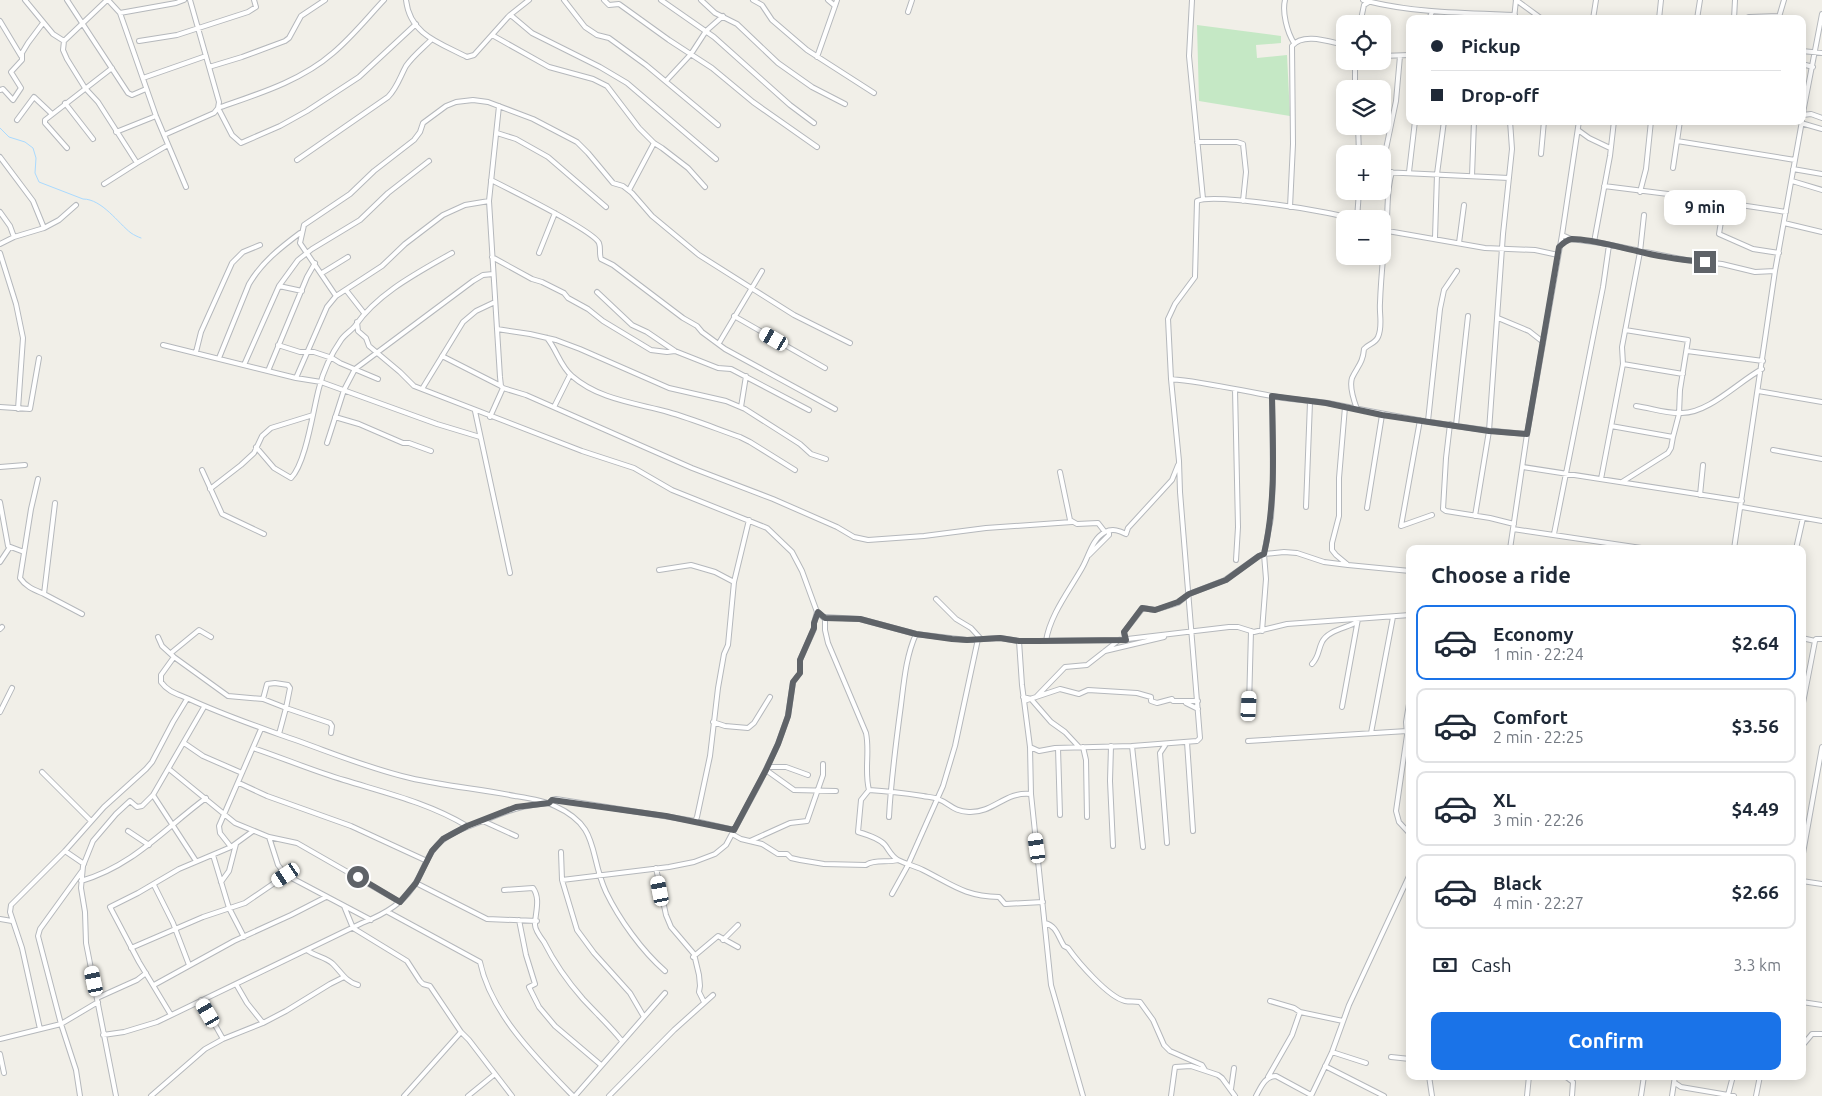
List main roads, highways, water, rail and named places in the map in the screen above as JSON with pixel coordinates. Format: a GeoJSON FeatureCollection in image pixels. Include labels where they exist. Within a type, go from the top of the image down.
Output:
{"type":"FeatureCollection","features":[{"type":"Feature","properties":{"kind":"waterway"},"geometry":{"type":"LineString","coordinates":[[0,128],[9,137],[25,142],[33,148],[36,158],[35,173],[39,182],[97,203],[131,233],[141,238]]}}]}
